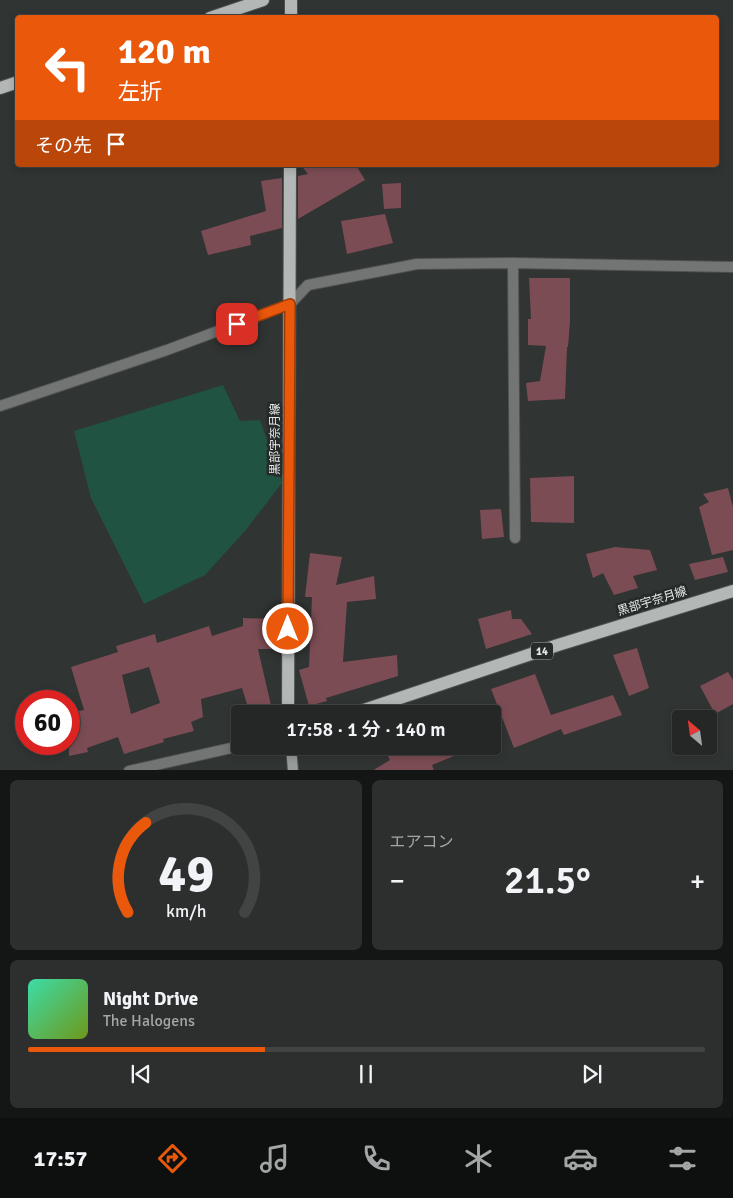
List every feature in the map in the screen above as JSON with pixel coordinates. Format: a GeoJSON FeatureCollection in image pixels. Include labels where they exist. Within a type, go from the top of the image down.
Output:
{"type":"FeatureCollection","features":[{"type":"Feature","properties":{"kind":"main road"},"geometry":{"type":"LineString","coordinates":[[219,15],[263,0]]}},
{"type":"Feature","properties":{"kind":"main road"},"geometry":{"type":"LineString","coordinates":[[291,0],[291,15]]}},
{"type":"Feature","properties":{"kind":"main road"},"geometry":{"type":"LineString","coordinates":[[0,88],[15,83]]}},
{"type":"Feature","properties":{"kind":"main road","name":"黒部宇奈月線"},"geometry":{"type":"LineString","coordinates":[[288,705],[290,167]]}},
{"type":"Feature","properties":{"kind":"main road","name":"黒部宇奈月線"},"geometry":{"type":"LineString","coordinates":[[379,705],[558,645],[733,590]]}},
{"type":"Feature","properties":{"kind":"main road"},"geometry":{"type":"LineString","coordinates":[[292,755],[294,770]]}},
{"type":"Feature","properties":{"kind":"street"},"geometry":{"type":"LineString","coordinates":[[513,263],[515,538]]}},
{"type":"Feature","properties":{"kind":"street"},"geometry":{"type":"LineString","coordinates":[[0,406],[167,350],[290,304],[308,286],[417,264],[513,263],[733,267]]}},
{"type":"Feature","properties":{"kind":"street"},"geometry":{"type":"LineString","coordinates":[[129,770],[231,748]]}},
{"type":"Feature","properties":{"kind":"green space"},"geometry":{"type":"Polygon","coordinates":[[[223,385],[240,421],[260,420],[282,483],[245,531],[205,575],[144,604],[91,498],[74,431],[223,385]]]}},
{"type":"Feature","properties":{"kind":"building"},"geometry":{"type":"Polygon","coordinates":[[[303,167],[357,167],[365,180],[298,219],[298,176],[308,174],[303,167]]]}},
{"type":"Feature","properties":{"kind":"building"},"geometry":{"type":"Polygon","coordinates":[[[282,178],[282,228],[250,236],[251,245],[208,255],[201,231],[266,211],[261,181],[282,178]]]}},
{"type":"Feature","properties":{"kind":"building"},"geometry":{"type":"Polygon","coordinates":[[[401,183],[401,208],[384,209],[382,184],[401,183]]]}},
{"type":"Feature","properties":{"kind":"building"},"geometry":{"type":"Polygon","coordinates":[[[385,214],[393,243],[347,254],[341,221],[385,214]]]}},
{"type":"Feature","properties":{"kind":"building"},"geometry":{"type":"Polygon","coordinates":[[[529,278],[570,278],[570,321],[565,399],[528,401],[526,383],[540,381],[546,346],[528,345],[528,319],[531,319],[529,278]]]}},
{"type":"Feature","properties":{"kind":"building"},"geometry":{"type":"Polygon","coordinates":[[[574,476],[574,523],[531,522],[530,478],[574,476]]]}},
{"type":"Feature","properties":{"kind":"building"},"geometry":{"type":"Polygon","coordinates":[[[728,488],[733,507],[733,550],[712,555],[699,507],[709,502],[703,494],[728,488]]]}},
{"type":"Feature","properties":{"kind":"building"},"geometry":{"type":"Polygon","coordinates":[[[501,509],[504,537],[482,539],[480,510],[501,509]]]}},
{"type":"Feature","properties":{"kind":"building"},"geometry":{"type":"Polygon","coordinates":[[[615,547],[650,550],[657,570],[633,576],[638,588],[614,595],[603,573],[593,578],[586,554],[615,547]]]}},
{"type":"Feature","properties":{"kind":"building"},"geometry":{"type":"Polygon","coordinates":[[[310,553],[342,557],[336,585],[374,576],[376,599],[347,602],[343,662],[397,655],[398,676],[326,698],[327,701],[309,705],[299,670],[309,667],[312,597],[305,597],[310,553]]]}},
{"type":"Feature","properties":{"kind":"building"},"geometry":{"type":"Polygon","coordinates":[[[723,557],[728,572],[695,580],[689,564],[723,557]]]}},
{"type":"Feature","properties":{"kind":"building"},"geometry":{"type":"Polygon","coordinates":[[[511,610],[512,619],[521,619],[532,634],[486,649],[478,619],[511,610]]]}},
{"type":"Feature","properties":{"kind":"building"},"geometry":{"type":"Polygon","coordinates":[[[243,618],[276,619],[275,649],[258,649],[271,705],[247,705],[242,688],[201,699],[203,717],[191,722],[194,731],[163,739],[164,742],[124,754],[118,737],[87,748],[88,752],[80,754],[80,711],[84,710],[80,690],[78,690],[71,667],[118,652],[116,646],[155,634],[157,643],[209,626],[212,636],[243,626],[243,618]],[[149,667],[122,675],[131,714],[160,703],[149,667]]]}},
{"type":"Feature","properties":{"kind":"building"},"geometry":{"type":"Polygon","coordinates":[[[637,648],[649,688],[629,696],[613,655],[637,648]]]}},
{"type":"Feature","properties":{"kind":"building"},"geometry":{"type":"Polygon","coordinates":[[[728,672],[733,680],[733,704],[718,712],[718,710],[713,710],[700,686],[728,672]]]}},
{"type":"Feature","properties":{"kind":"building"},"geometry":{"type":"Polygon","coordinates":[[[535,674],[551,715],[613,695],[622,715],[564,735],[561,729],[514,748],[501,715],[501,705],[497,705],[491,689],[535,674]]]}},
{"type":"Feature","properties":{"kind":"building"},"geometry":{"type":"Polygon","coordinates":[[[388,755],[456,755],[432,765],[434,770],[374,770],[390,760],[388,755]]]}},
{"type":"Feature","properties":{"kind":"route"},"geometry":{"type":"LineString","coordinates":[[237,324],[290,304],[288,629]]}}]}
